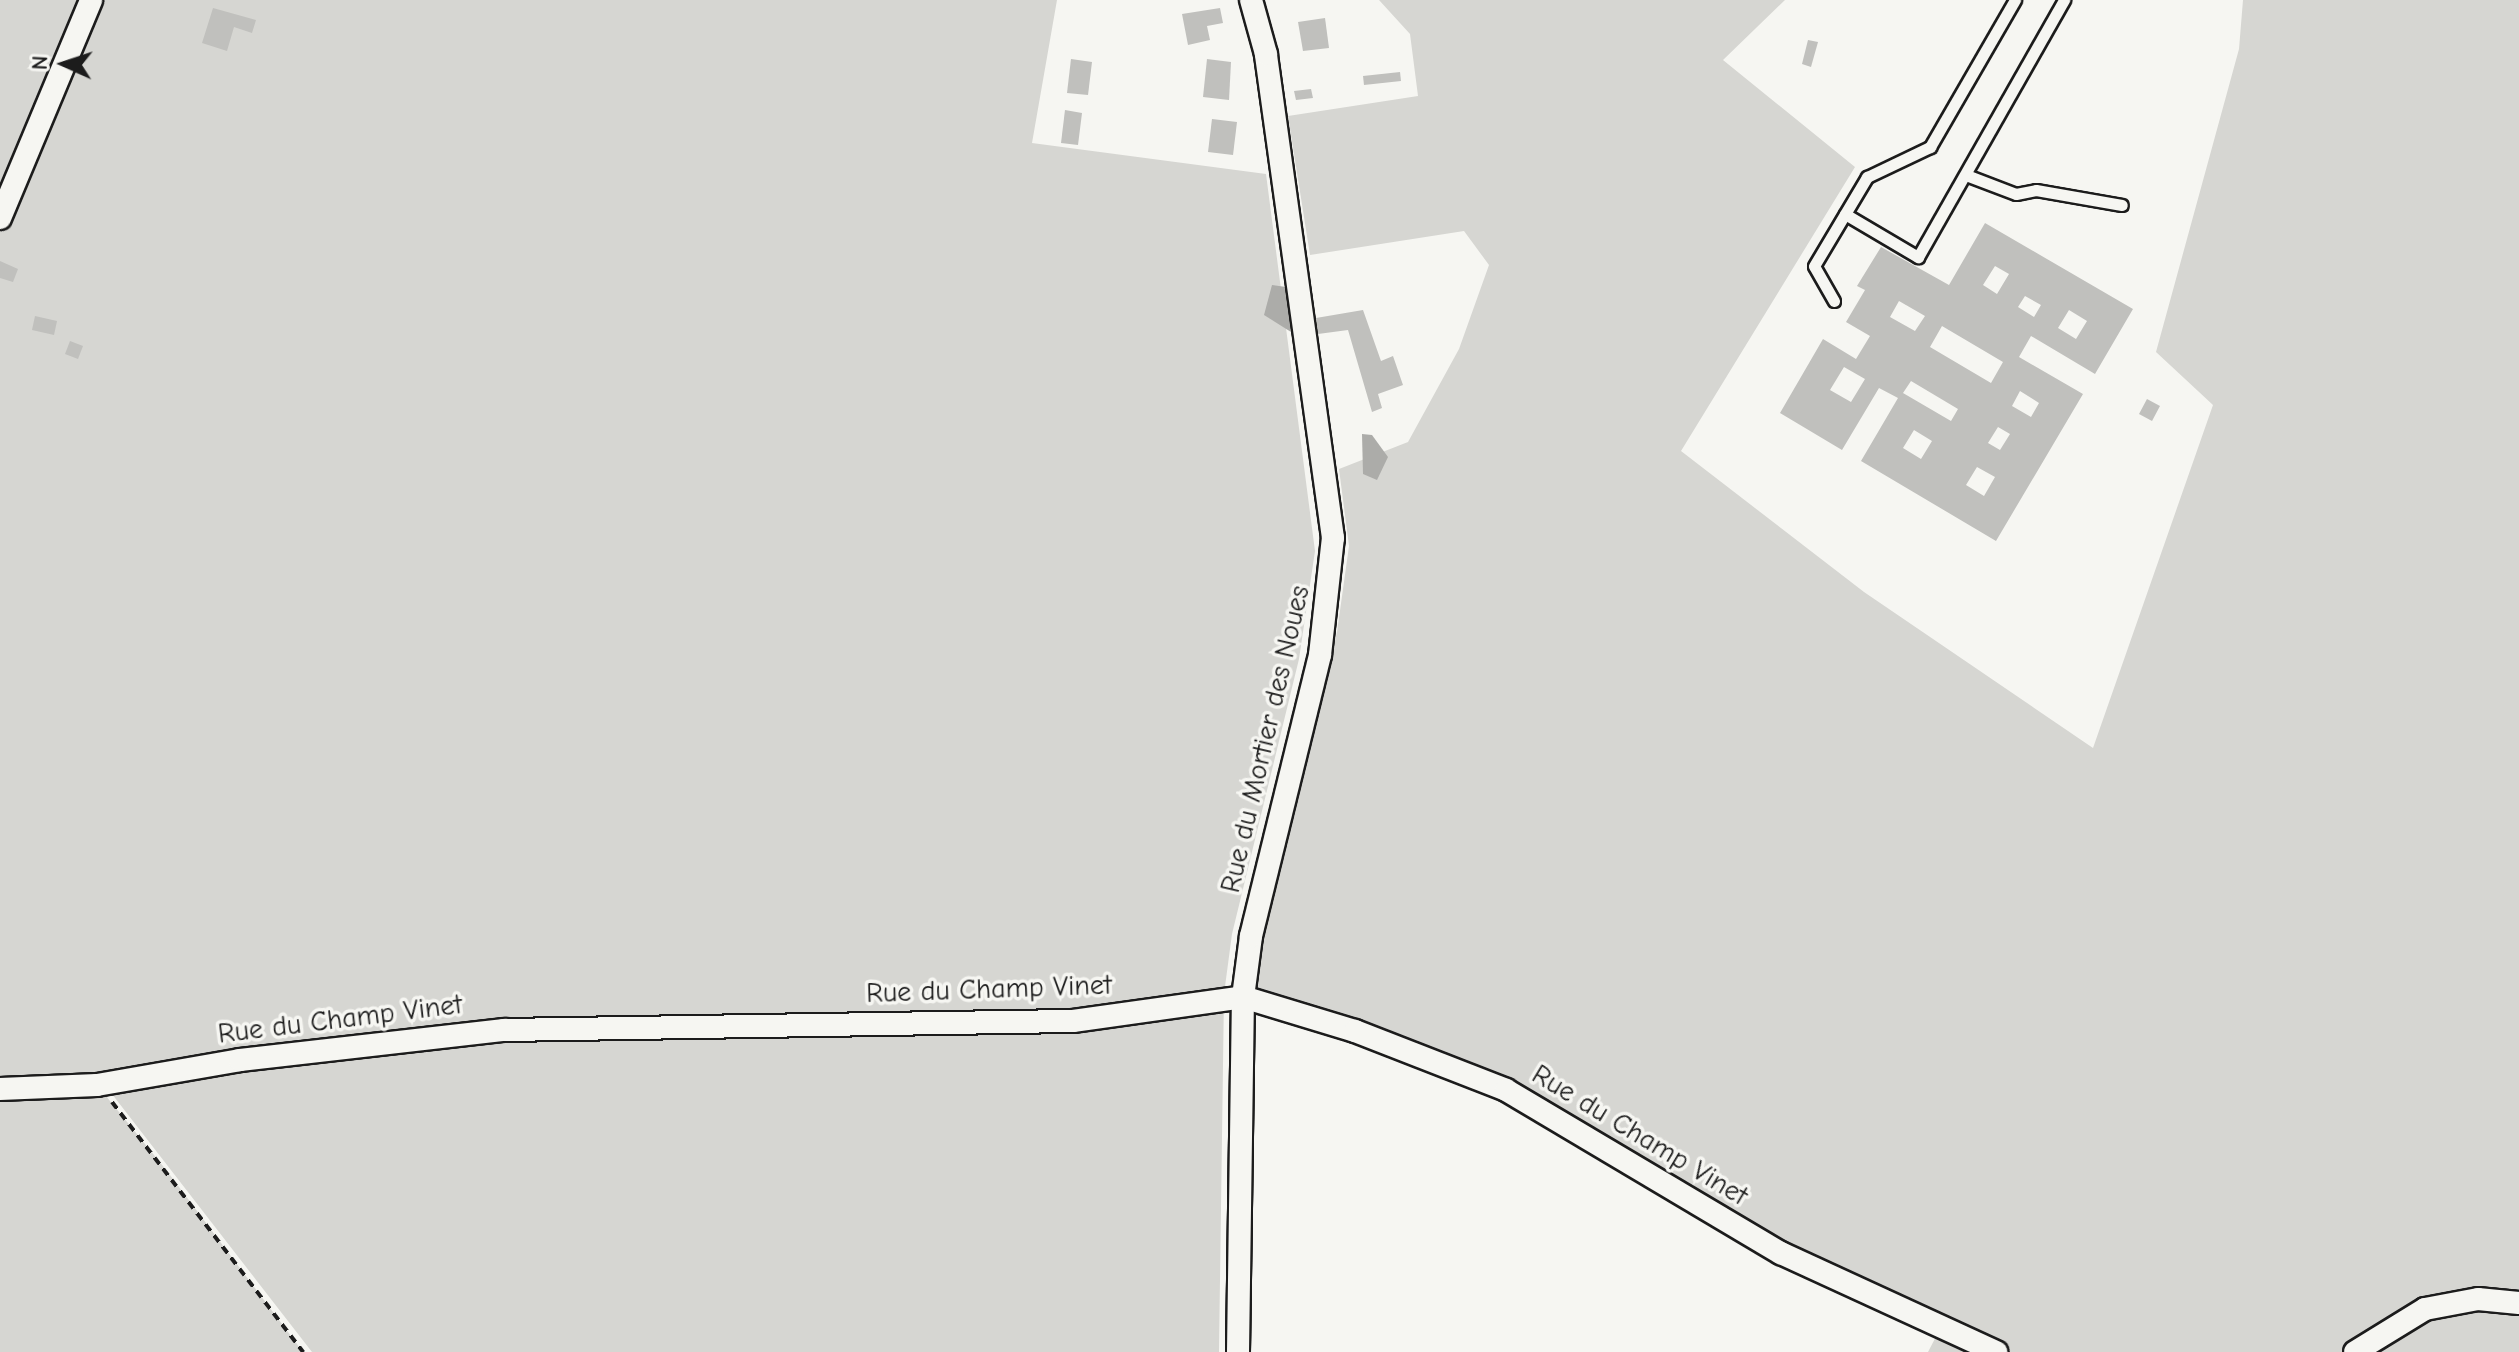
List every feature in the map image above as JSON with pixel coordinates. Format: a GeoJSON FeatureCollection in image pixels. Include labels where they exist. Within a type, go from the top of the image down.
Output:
{"type":"FeatureCollection","features":[{"type":"Feature","properties":{"kind":"street"},"geometry":{"type":"LineString","coordinates":[[0,218],[91,0]]}},
{"type":"Feature","properties":{"kind":"street","name":"Rue du Mortier des Noues"},"geometry":{"type":"LineString","coordinates":[[1238,1352],[1243,997],[1251,936],[1320,655],[1333,538],[1266,54],[1251,0]]}},
{"type":"Feature","properties":{"kind":"street","name":"Rue du Champ Vinet"},"geometry":{"type":"LineString","coordinates":[[0,1089],[97,1085],[240,1060],[504,1030],[1073,1021],[1243,997],[1355,1031],[1506,1090],[1781,1253],[1996,1352]]}},
{"type":"Feature","properties":{"kind":"street"},"geometry":{"type":"LineString","coordinates":[[2355,1352],[2425,1309],[2478,1299],[2519,1303]]}},
{"type":"Feature","properties":{"kind":"lane"},"geometry":{"type":"LineString","coordinates":[[1834,301],[1814,266],[1867,177],[1930,147],[2015,0]]}},
{"type":"Feature","properties":{"kind":"lane"},"geometry":{"type":"LineString","coordinates":[[1845,214],[1918,257],[2064,0]]}},
{"type":"Feature","properties":{"kind":"lane"},"geometry":{"type":"LineString","coordinates":[[1966,175],[2016,194],[2036,190],[2122,205]]}},
{"type":"Feature","properties":{"kind":"path"},"geometry":{"type":"LineString","coordinates":[[97,1085],[303,1352]]}},
{"type":"Feature","properties":{"kind":"shaded area"},"geometry":{"type":"Polygon","coordinates":[[[0,0],[1057,0],[1032,143],[1266,174],[1315,551],[1299,659],[1232,934],[1224,994],[1219,1352],[312,1352],[98,1076],[0,1082],[0,0]]]}},
{"type":"Feature","properties":{"kind":"shaded area"},"geometry":{"type":"Polygon","coordinates":[[[1379,0],[1785,0],[1723,60],[1855,167],[1681,451],[1864,592],[2093,748],[2213,405],[2156,352],[2239,49],[2243,0],[2519,0],[2519,1352],[1928,1352],[1941,1327],[1781,1253],[1506,1090],[1256,988],[1262,937],[1337,632],[1349,546],[1339,469],[1408,442],[1459,349],[1489,265],[1464,231],[1310,255],[1288,116],[1418,96],[1410,34],[1379,0]]]}},
{"type":"Feature","properties":{"kind":"shaded area"},"geometry":{"type":"Polygon","coordinates":[[[1272,285],[1286,287],[1291,332],[1264,315],[1272,285]]]}},
{"type":"Feature","properties":{"kind":"shaded area"},"geometry":{"type":"Polygon","coordinates":[[[1362,434],[1372,435],[1388,457],[1377,480],[1363,474],[1362,434]]]}},
{"type":"Feature","properties":{"kind":"shaded area"},"geometry":{"type":"Polygon","coordinates":[[[97,1085],[167,1171],[303,1352],[0,1352],[0,1089],[97,1085]]]}},
{"type":"Feature","properties":{"kind":"building"},"geometry":{"type":"Polygon","coordinates":[[[213,8],[256,20],[252,33],[234,27],[227,51],[202,43],[213,8]]]}},
{"type":"Feature","properties":{"kind":"building"},"geometry":{"type":"Polygon","coordinates":[[[1220,8],[1223,23],[1207,26],[1210,40],[1188,45],[1182,14],[1220,8]]]}},
{"type":"Feature","properties":{"kind":"building"},"geometry":{"type":"Polygon","coordinates":[[[1325,18],[1329,48],[1303,51],[1298,22],[1325,18]]]}},
{"type":"Feature","properties":{"kind":"building"},"geometry":{"type":"Polygon","coordinates":[[[1808,40],[1818,42],[1811,67],[1802,64],[1808,40]]]}},
{"type":"Feature","properties":{"kind":"building"},"geometry":{"type":"Polygon","coordinates":[[[1071,59],[1092,62],[1088,95],[1067,93],[1071,59]]]}},
{"type":"Feature","properties":{"kind":"building"},"geometry":{"type":"Polygon","coordinates":[[[1207,59],[1231,62],[1229,100],[1203,97],[1207,59]]]}},
{"type":"Feature","properties":{"kind":"building"},"geometry":{"type":"Polygon","coordinates":[[[1400,72],[1401,81],[1364,85],[1363,76],[1400,72]]]}},
{"type":"Feature","properties":{"kind":"building"},"geometry":{"type":"Polygon","coordinates":[[[1311,89],[1313,98],[1296,100],[1294,91],[1311,89]]]}},
{"type":"Feature","properties":{"kind":"building"},"geometry":{"type":"Polygon","coordinates":[[[1065,110],[1082,113],[1078,145],[1061,143],[1065,110]]]}},
{"type":"Feature","properties":{"kind":"building"},"geometry":{"type":"Polygon","coordinates":[[[1212,119],[1237,122],[1233,155],[1208,152],[1212,119]]]}},
{"type":"Feature","properties":{"kind":"building"},"geometry":{"type":"Polygon","coordinates":[[[1985,223],[2133,309],[2095,374],[2031,336],[2019,357],[2083,394],[1996,541],[1861,461],[1898,398],[1879,388],[1842,450],[1780,413],[1823,339],[1856,359],[1870,336],[1846,322],[1865,290],[1857,286],[1881,247],[1949,285],[1985,223]],[[1995,266],[1983,285],[1997,294],[2009,274],[1995,266]],[[2025,296],[2018,307],[2034,317],[2041,305],[2025,296]],[[1899,301],[1890,317],[1915,331],[1925,316],[1899,301]],[[2069,310],[2058,328],[2076,339],[2087,321],[2069,310]],[[1942,326],[1930,347],[1991,383],[2003,362],[1942,326]],[[1844,367],[1830,390],[1851,402],[1865,379],[1844,367]],[[1911,381],[1903,393],[1951,421],[1958,409],[1911,381]],[[2020,391],[2012,406],[2031,417],[2039,403],[2020,391]],[[1998,427],[1988,443],[2000,450],[2010,434],[1998,427]],[[1914,430],[1903,448],[1921,459],[1932,441],[1914,430]],[[1977,467],[1966,485],[1984,496],[1995,477],[1977,467]]]}},
{"type":"Feature","properties":{"kind":"building"},"geometry":{"type":"Polygon","coordinates":[[[0,261],[18,269],[13,282],[0,278],[0,261]]]}},
{"type":"Feature","properties":{"kind":"building"},"geometry":{"type":"Polygon","coordinates":[[[1363,310],[1381,361],[1393,356],[1403,385],[1378,394],[1382,408],[1372,412],[1348,330],[1318,334],[1316,318],[1363,310]]]}},
{"type":"Feature","properties":{"kind":"building"},"geometry":{"type":"Polygon","coordinates":[[[35,316],[57,321],[54,335],[32,330],[35,316]]]}},
{"type":"Feature","properties":{"kind":"building"},"geometry":{"type":"Polygon","coordinates":[[[70,341],[83,346],[78,359],[65,354],[70,341]]]}},
{"type":"Feature","properties":{"kind":"building"},"geometry":{"type":"Polygon","coordinates":[[[2147,399],[2160,406],[2152,421],[2139,414],[2147,399]]]}}]}
